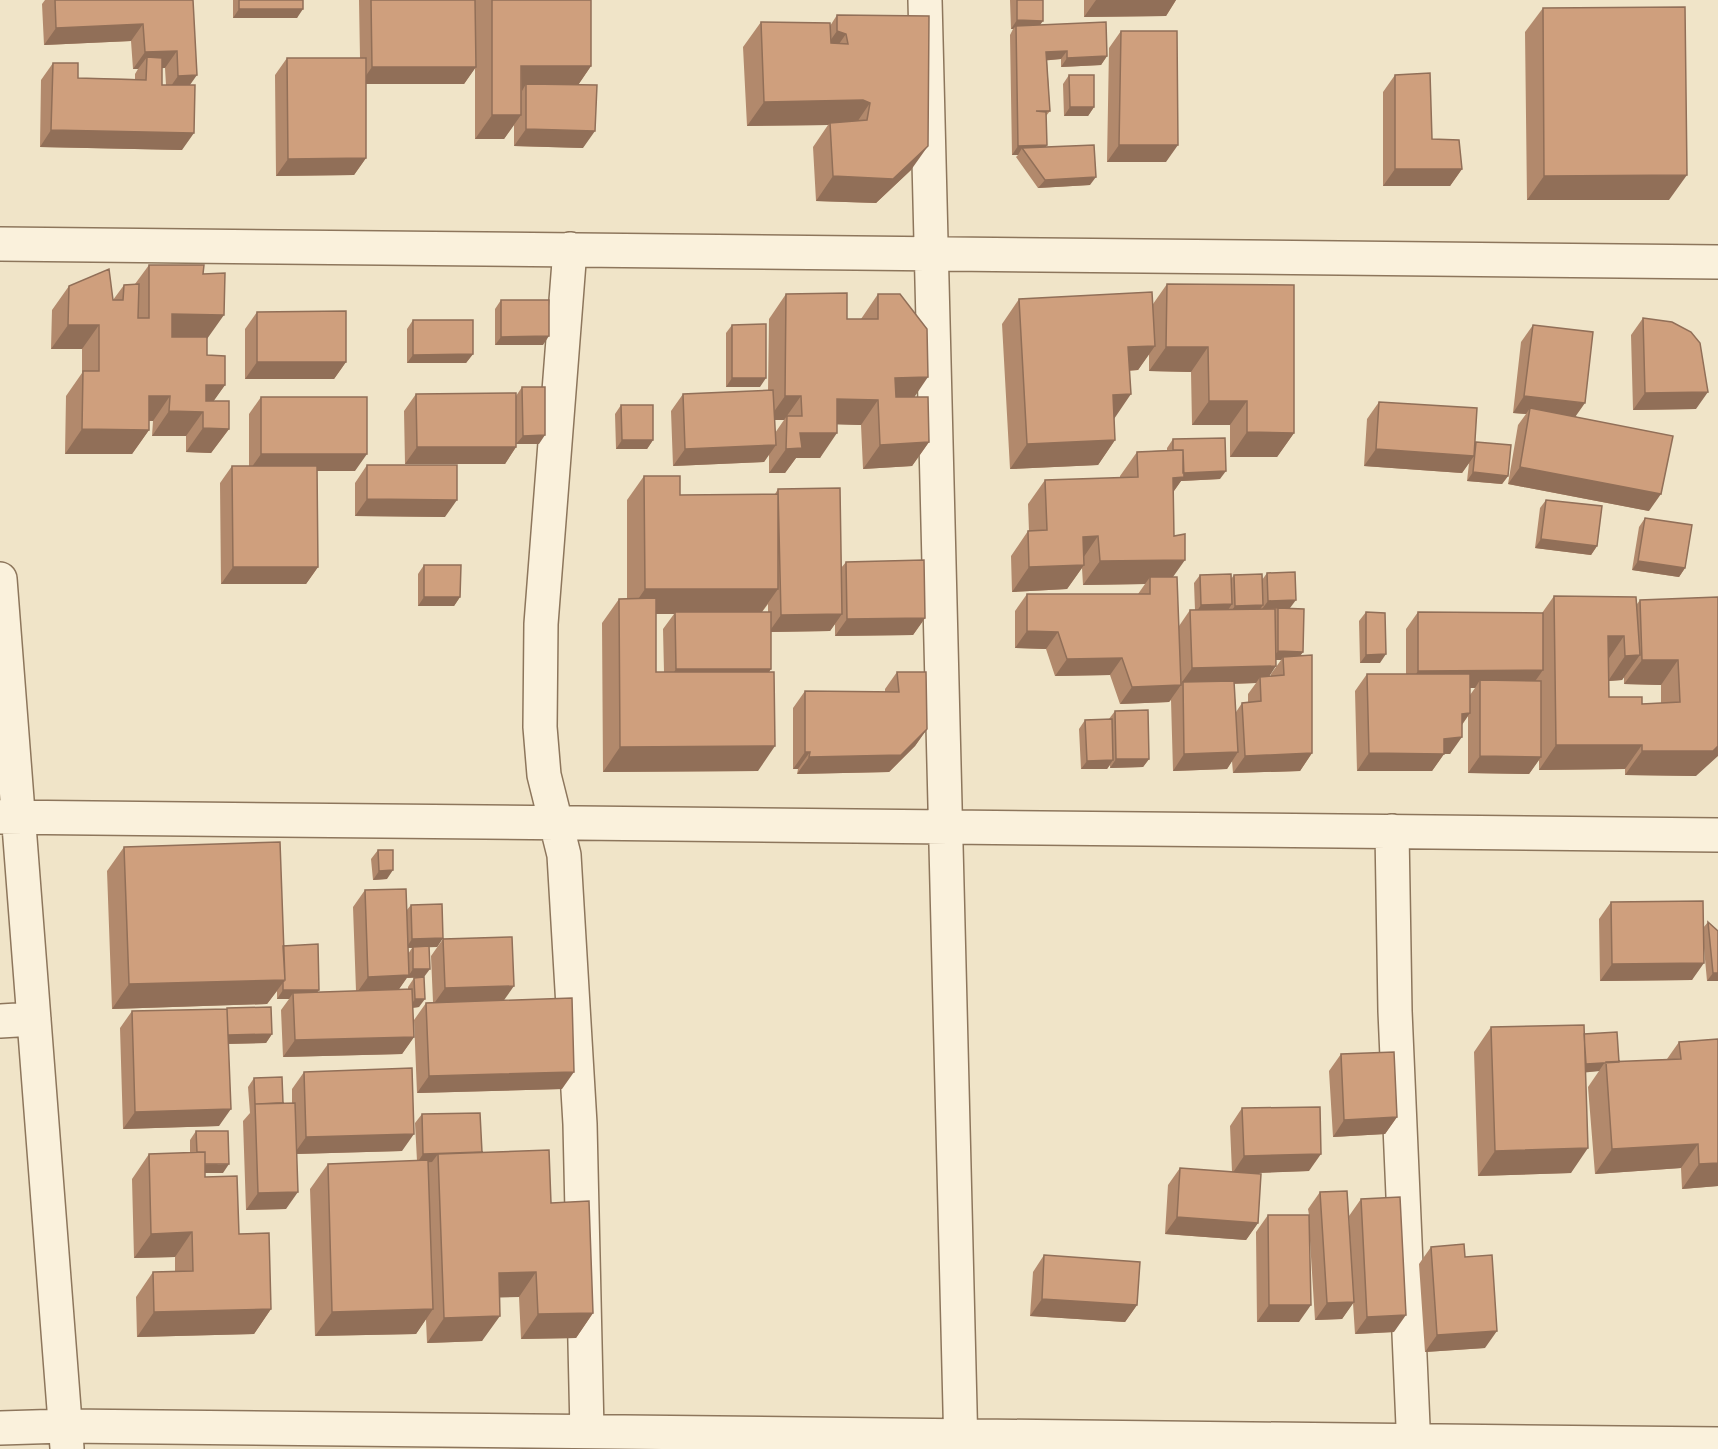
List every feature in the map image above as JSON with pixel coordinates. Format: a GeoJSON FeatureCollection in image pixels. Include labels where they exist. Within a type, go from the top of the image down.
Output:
{"type":"FeatureCollection","features":[{"type":"Feature","properties":{"kind":"street"},"geometry":{"type":"LineString","coordinates":[[925,0],[961,1442]]}},
{"type":"Feature","properties":{"kind":"street"},"geometry":{"type":"LineString","coordinates":[[0,244],[1718,262]]}},
{"type":"Feature","properties":{"kind":"street"},"geometry":{"type":"LineString","coordinates":[[570,249],[541,624],[541,758],[564,855],[580,1124],[587,1431]]}},
{"type":"Feature","properties":{"kind":"street"},"geometry":{"type":"LineString","coordinates":[[0,579],[9,817],[34,1018],[66,1438]]}},
{"type":"Feature","properties":{"kind":"street"},"geometry":{"type":"LineString","coordinates":[[9,817],[1718,835]]}},
{"type":"Feature","properties":{"kind":"street"},"geometry":{"type":"LineString","coordinates":[[1392,831],[1395,1011],[1413,1444]]}},
{"type":"Feature","properties":{"kind":"street"},"geometry":{"type":"LineString","coordinates":[[0,1021],[34,1018]]}},
{"type":"Feature","properties":{"kind":"street"},"geometry":{"type":"LineString","coordinates":[[0,1428],[66,1438],[545,1440],[587,1431],[961,1442],[1718,1444]]}},
{"type":"Feature","properties":{"kind":"building"},"geometry":{"type":"Polygon","coordinates":[[[55,0],[193,0],[197,75],[178,76],[177,51],[145,52],[143,24],[56,28],[55,0]]]}},
{"type":"Feature","properties":{"kind":"building"},"geometry":{"type":"Polygon","coordinates":[[[239,0],[303,0],[303,9],[239,9],[239,0]]]}},
{"type":"Feature","properties":{"kind":"building"},"geometry":{"type":"Polygon","coordinates":[[[371,0],[475,0],[476,67],[372,67],[371,0]]]}},
{"type":"Feature","properties":{"kind":"building"},"geometry":{"type":"Polygon","coordinates":[[[492,0],[591,0],[591,66],[521,66],[521,115],[492,115],[492,0]]]}},
{"type":"Feature","properties":{"kind":"building"},"geometry":{"type":"Polygon","coordinates":[[[1017,0],[1043,0],[1043,21],[1017,20],[1017,0]]]}},
{"type":"Feature","properties":{"kind":"building"},"geometry":{"type":"Polygon","coordinates":[[[1685,7],[1687,175],[1544,176],[1543,8],[1685,7]]]}},
{"type":"Feature","properties":{"kind":"building"},"geometry":{"type":"Polygon","coordinates":[[[837,15],[929,16],[928,146],[893,179],[833,176],[830,123],[867,120],[870,103],[863,100],[764,102],[761,22],[830,23],[831,43],[848,44],[846,34],[837,31],[837,15]]]}},
{"type":"Feature","properties":{"kind":"building"},"geometry":{"type":"Polygon","coordinates":[[[1106,22],[1107,56],[1067,58],[1067,51],[1046,52],[1050,111],[1036,111],[1046,112],[1047,145],[1018,146],[1016,26],[1106,22]]]}},
{"type":"Feature","properties":{"kind":"building"},"geometry":{"type":"Polygon","coordinates":[[[1121,31],[1177,31],[1178,145],[1119,145],[1121,31]]]}},
{"type":"Feature","properties":{"kind":"building"},"geometry":{"type":"Polygon","coordinates":[[[147,57],[162,58],[162,85],[195,85],[194,133],[51,130],[53,63],[78,63],[78,78],[146,80],[147,57]]]}},
{"type":"Feature","properties":{"kind":"building"},"geometry":{"type":"Polygon","coordinates":[[[287,58],[366,58],[366,158],[288,159],[287,58]]]}},
{"type":"Feature","properties":{"kind":"building"},"geometry":{"type":"Polygon","coordinates":[[[1430,73],[1432,139],[1459,140],[1462,169],[1395,169],[1395,75],[1430,73]]]}},
{"type":"Feature","properties":{"kind":"building"},"geometry":{"type":"Polygon","coordinates":[[[1069,75],[1094,75],[1094,107],[1070,107],[1069,75]]]}},
{"type":"Feature","properties":{"kind":"building"},"geometry":{"type":"Polygon","coordinates":[[[526,84],[597,85],[595,131],[526,129],[526,84]]]}},
{"type":"Feature","properties":{"kind":"building"},"geometry":{"type":"Polygon","coordinates":[[[1094,145],[1096,177],[1045,180],[1022,148],[1094,145]]]}},
{"type":"Feature","properties":{"kind":"building"},"geometry":{"type":"Polygon","coordinates":[[[149,265],[204,265],[203,274],[225,273],[224,315],[172,314],[172,337],[207,337],[207,355],[225,356],[225,385],[206,385],[206,401],[229,401],[229,429],[203,428],[203,412],[169,411],[170,396],[149,396],[149,430],[82,429],[83,371],[99,371],[99,325],[68,325],[69,286],[109,269],[113,300],[123,300],[124,285],[139,284],[138,318],[149,318],[149,265]]]}},
{"type":"Feature","properties":{"kind":"building"},"geometry":{"type":"Polygon","coordinates":[[[1167,284],[1294,285],[1294,433],[1247,432],[1247,401],[1209,401],[1208,347],[1166,347],[1167,284]]]}},
{"type":"Feature","properties":{"kind":"building"},"geometry":{"type":"Polygon","coordinates":[[[1152,292],[1155,346],[1128,347],[1131,394],[1113,395],[1115,440],[1027,444],[1019,299],[1152,292]]]}},
{"type":"Feature","properties":{"kind":"building"},"geometry":{"type":"Polygon","coordinates":[[[847,293],[847,319],[878,319],[878,294],[900,294],[927,329],[928,377],[895,378],[896,397],[928,397],[929,442],[880,445],[878,400],[837,399],[837,433],[800,433],[802,448],[786,449],[787,416],[802,416],[801,396],[785,396],[786,294],[847,293]]]}},
{"type":"Feature","properties":{"kind":"building"},"geometry":{"type":"Polygon","coordinates":[[[501,300],[549,300],[549,336],[501,337],[501,300]]]}},
{"type":"Feature","properties":{"kind":"building"},"geometry":{"type":"Polygon","coordinates":[[[346,311],[346,362],[257,362],[257,312],[346,311]]]}},
{"type":"Feature","properties":{"kind":"building"},"geometry":{"type":"Polygon","coordinates":[[[1643,318],[1672,322],[1691,332],[1700,343],[1708,392],[1645,393],[1643,318]]]}},
{"type":"Feature","properties":{"kind":"building"},"geometry":{"type":"Polygon","coordinates":[[[413,320],[473,320],[473,354],[413,355],[413,320]]]}},
{"type":"Feature","properties":{"kind":"building"},"geometry":{"type":"Polygon","coordinates":[[[766,324],[766,378],[732,378],[732,325],[766,324]]]}},
{"type":"Feature","properties":{"kind":"building"},"geometry":{"type":"Polygon","coordinates":[[[1533,325],[1593,332],[1585,403],[1524,396],[1533,325]]]}},
{"type":"Feature","properties":{"kind":"building"},"geometry":{"type":"Polygon","coordinates":[[[522,387],[545,387],[545,435],[523,436],[522,387]]]}},
{"type":"Feature","properties":{"kind":"building"},"geometry":{"type":"Polygon","coordinates":[[[773,390],[776,445],[685,449],[683,394],[773,390]]]}},
{"type":"Feature","properties":{"kind":"building"},"geometry":{"type":"Polygon","coordinates":[[[516,393],[516,447],[417,447],[416,394],[516,393]]]}},
{"type":"Feature","properties":{"kind":"building"},"geometry":{"type":"Polygon","coordinates":[[[261,397],[367,397],[367,454],[261,454],[261,397]]]}},
{"type":"Feature","properties":{"kind":"building"},"geometry":{"type":"Polygon","coordinates":[[[1379,402],[1477,408],[1474,456],[1376,449],[1379,402]]]}},
{"type":"Feature","properties":{"kind":"building"},"geometry":{"type":"Polygon","coordinates":[[[621,405],[653,405],[653,440],[622,440],[621,405]]]}},
{"type":"Feature","properties":{"kind":"building"},"geometry":{"type":"Polygon","coordinates":[[[1530,408],[1673,436],[1661,494],[1520,467],[1530,408]]]}},
{"type":"Feature","properties":{"kind":"building"},"geometry":{"type":"Polygon","coordinates":[[[1225,438],[1226,471],[1183,473],[1183,450],[1173,450],[1173,439],[1225,438]]]}},
{"type":"Feature","properties":{"kind":"building"},"geometry":{"type":"Polygon","coordinates":[[[1476,442],[1511,445],[1508,476],[1473,472],[1476,442]]]}},
{"type":"Feature","properties":{"kind":"building"},"geometry":{"type":"Polygon","coordinates":[[[1183,450],[1184,477],[1173,478],[1174,536],[1185,534],[1185,560],[1100,561],[1098,536],[1083,537],[1084,565],[1029,567],[1028,531],[1047,530],[1045,480],[1138,477],[1137,452],[1183,450]]]}},
{"type":"Feature","properties":{"kind":"building"},"geometry":{"type":"Polygon","coordinates":[[[367,465],[457,465],[457,500],[367,499],[367,465]]]}},
{"type":"Feature","properties":{"kind":"building"},"geometry":{"type":"Polygon","coordinates":[[[232,466],[317,466],[318,567],[233,567],[232,466]]]}},
{"type":"Feature","properties":{"kind":"building"},"geometry":{"type":"Polygon","coordinates":[[[644,476],[680,476],[680,495],[778,494],[778,589],[645,589],[644,476]]]}},
{"type":"Feature","properties":{"kind":"building"},"geometry":{"type":"Polygon","coordinates":[[[840,488],[842,614],[781,615],[778,489],[840,488]]]}},
{"type":"Feature","properties":{"kind":"building"},"geometry":{"type":"Polygon","coordinates":[[[1546,500],[1602,506],[1597,546],[1541,539],[1546,500]]]}},
{"type":"Feature","properties":{"kind":"building"},"geometry":{"type":"Polygon","coordinates":[[[1645,518],[1692,525],[1685,568],[1638,561],[1645,518]]]}},
{"type":"Feature","properties":{"kind":"building"},"geometry":{"type":"Polygon","coordinates":[[[924,560],[925,618],[847,619],[846,562],[924,560]]]}},
{"type":"Feature","properties":{"kind":"building"},"geometry":{"type":"Polygon","coordinates":[[[424,565],[461,565],[460,597],[424,597],[424,565]]]}},
{"type":"Feature","properties":{"kind":"building"},"geometry":{"type":"Polygon","coordinates":[[[1295,572],[1296,600],[1268,601],[1267,573],[1295,572]]]}},
{"type":"Feature","properties":{"kind":"building"},"geometry":{"type":"Polygon","coordinates":[[[1231,574],[1232,604],[1201,605],[1200,575],[1231,574]]]}},
{"type":"Feature","properties":{"kind":"building"},"geometry":{"type":"Polygon","coordinates":[[[1262,574],[1263,605],[1235,606],[1234,575],[1262,574]]]}},
{"type":"Feature","properties":{"kind":"building"},"geometry":{"type":"Polygon","coordinates":[[[1150,577],[1177,577],[1181,685],[1132,687],[1122,658],[1067,659],[1058,632],[1027,631],[1027,594],[1150,594],[1150,577]]]}},
{"type":"Feature","properties":{"kind":"building"},"geometry":{"type":"Polygon","coordinates":[[[1554,596],[1636,597],[1640,655],[1625,656],[1624,636],[1608,636],[1609,697],[1642,697],[1642,704],[1680,702],[1678,660],[1642,660],[1640,600],[1718,597],[1718,746],[1713,751],[1642,751],[1642,745],[1556,745],[1554,596]]]}},
{"type":"Feature","properties":{"kind":"building"},"geometry":{"type":"Polygon","coordinates":[[[656,598],[656,672],[774,672],[775,746],[620,747],[619,599],[656,598]]]}},
{"type":"Feature","properties":{"kind":"building"},"geometry":{"type":"Polygon","coordinates":[[[1278,608],[1304,609],[1303,652],[1278,651],[1278,608]]]}},
{"type":"Feature","properties":{"kind":"building"},"geometry":{"type":"Polygon","coordinates":[[[1275,609],[1276,666],[1192,668],[1190,610],[1275,609]]]}},
{"type":"Feature","properties":{"kind":"building"},"geometry":{"type":"Polygon","coordinates":[[[675,612],[771,612],[771,669],[676,669],[675,612]]]}},
{"type":"Feature","properties":{"kind":"building"},"geometry":{"type":"Polygon","coordinates":[[[1366,612],[1385,613],[1386,654],[1366,655],[1366,612]]]}},
{"type":"Feature","properties":{"kind":"building"},"geometry":{"type":"Polygon","coordinates":[[[1418,612],[1543,613],[1543,670],[1418,671],[1418,612]]]}},
{"type":"Feature","properties":{"kind":"building"},"geometry":{"type":"Polygon","coordinates":[[[1312,655],[1312,753],[1245,756],[1242,703],[1261,701],[1260,677],[1284,675],[1283,657],[1312,655]]]}},
{"type":"Feature","properties":{"kind":"building"},"geometry":{"type":"Polygon","coordinates":[[[897,672],[926,672],[927,729],[901,755],[809,757],[810,752],[805,752],[805,691],[899,692],[897,672]]]}},
{"type":"Feature","properties":{"kind":"building"},"geometry":{"type":"Polygon","coordinates":[[[1367,674],[1470,674],[1470,713],[1462,714],[1462,737],[1444,739],[1444,754],[1369,753],[1367,674]]]}},
{"type":"Feature","properties":{"kind":"building"},"geometry":{"type":"Polygon","coordinates":[[[1480,680],[1541,681],[1541,757],[1480,756],[1480,680]]]}},
{"type":"Feature","properties":{"kind":"building"},"geometry":{"type":"Polygon","coordinates":[[[1234,681],[1238,752],[1184,754],[1183,682],[1234,681]]]}},
{"type":"Feature","properties":{"kind":"building"},"geometry":{"type":"Polygon","coordinates":[[[1148,710],[1149,759],[1116,759],[1115,711],[1148,710]]]}},
{"type":"Feature","properties":{"kind":"building"},"geometry":{"type":"Polygon","coordinates":[[[1112,719],[1113,760],[1087,761],[1085,720],[1112,719]]]}},
{"type":"Feature","properties":{"kind":"building"},"geometry":{"type":"Polygon","coordinates":[[[280,842],[285,980],[129,984],[124,847],[280,842]]]}},
{"type":"Feature","properties":{"kind":"building"},"geometry":{"type":"Polygon","coordinates":[[[378,850],[393,850],[393,870],[379,871],[378,850]]]}},
{"type":"Feature","properties":{"kind":"building"},"geometry":{"type":"Polygon","coordinates":[[[406,889],[409,975],[368,977],[365,890],[406,889]]]}},
{"type":"Feature","properties":{"kind":"building"},"geometry":{"type":"Polygon","coordinates":[[[1703,901],[1704,963],[1612,964],[1611,902],[1703,901]]]}},
{"type":"Feature","properties":{"kind":"building"},"geometry":{"type":"Polygon","coordinates":[[[442,904],[443,938],[412,939],[411,905],[442,904]]]}},
{"type":"Feature","properties":{"kind":"building"},"geometry":{"type":"Polygon","coordinates":[[[1708,922],[1718,931],[1718,973],[1713,973],[1708,922]]]}},
{"type":"Feature","properties":{"kind":"building"},"geometry":{"type":"Polygon","coordinates":[[[512,937],[514,986],[445,988],[443,939],[512,937]]]}},
{"type":"Feature","properties":{"kind":"building"},"geometry":{"type":"Polygon","coordinates":[[[318,944],[319,990],[283,990],[285,980],[283,946],[318,944]]]}},
{"type":"Feature","properties":{"kind":"building"},"geometry":{"type":"Polygon","coordinates":[[[429,946],[430,969],[413,969],[413,947],[429,946]]]}},
{"type":"Feature","properties":{"kind":"building"},"geometry":{"type":"Polygon","coordinates":[[[424,977],[425,999],[415,999],[414,978],[424,977]]]}},
{"type":"Feature","properties":{"kind":"building"},"geometry":{"type":"Polygon","coordinates":[[[412,989],[414,1037],[295,1040],[293,993],[412,989]]]}},
{"type":"Feature","properties":{"kind":"building"},"geometry":{"type":"Polygon","coordinates":[[[572,998],[574,1072],[429,1076],[426,1003],[572,998]]]}},
{"type":"Feature","properties":{"kind":"building"},"geometry":{"type":"Polygon","coordinates":[[[271,1007],[272,1034],[228,1035],[227,1008],[271,1007]]]}},
{"type":"Feature","properties":{"kind":"building"},"geometry":{"type":"Polygon","coordinates":[[[227,1009],[231,1109],[135,1112],[132,1011],[227,1009]]]}},
{"type":"Feature","properties":{"kind":"building"},"geometry":{"type":"Polygon","coordinates":[[[1584,1025],[1588,1148],[1495,1151],[1491,1027],[1584,1025]]]}},
{"type":"Feature","properties":{"kind":"building"},"geometry":{"type":"Polygon","coordinates":[[[1617,1032],[1619,1062],[1586,1064],[1584,1034],[1617,1032]]]}},
{"type":"Feature","properties":{"kind":"building"},"geometry":{"type":"Polygon","coordinates":[[[1718,1039],[1718,1163],[1699,1164],[1698,1144],[1612,1149],[1606,1062],[1681,1059],[1679,1042],[1718,1039]]]}},
{"type":"Feature","properties":{"kind":"building"},"geometry":{"type":"Polygon","coordinates":[[[1394,1052],[1397,1117],[1344,1120],[1341,1054],[1394,1052]]]}},
{"type":"Feature","properties":{"kind":"building"},"geometry":{"type":"Polygon","coordinates":[[[412,1068],[414,1134],[306,1137],[304,1072],[412,1068]]]}},
{"type":"Feature","properties":{"kind":"building"},"geometry":{"type":"Polygon","coordinates":[[[282,1077],[283,1103],[255,1104],[254,1078],[282,1077]]]}},
{"type":"Feature","properties":{"kind":"building"},"geometry":{"type":"Polygon","coordinates":[[[295,1103],[298,1192],[258,1193],[255,1104],[295,1103]]]}},
{"type":"Feature","properties":{"kind":"building"},"geometry":{"type":"Polygon","coordinates":[[[1320,1107],[1321,1154],[1244,1156],[1242,1108],[1320,1107]]]}},
{"type":"Feature","properties":{"kind":"building"},"geometry":{"type":"Polygon","coordinates":[[[480,1113],[482,1152],[423,1154],[422,1114],[480,1113]]]}},
{"type":"Feature","properties":{"kind":"building"},"geometry":{"type":"Polygon","coordinates":[[[196,1131],[228,1131],[229,1164],[205,1164],[205,1152],[197,1152],[196,1131]]]}},
{"type":"Feature","properties":{"kind":"building"},"geometry":{"type":"Polygon","coordinates":[[[549,1150],[551,1203],[589,1201],[593,1313],[538,1314],[536,1272],[499,1273],[500,1316],[444,1318],[438,1154],[549,1150]]]}},
{"type":"Feature","properties":{"kind":"building"},"geometry":{"type":"Polygon","coordinates":[[[205,1152],[205,1177],[237,1176],[239,1234],[269,1233],[271,1309],[154,1312],[153,1272],[193,1271],[192,1232],[151,1234],[149,1154],[205,1152]]]}},
{"type":"Feature","properties":{"kind":"building"},"geometry":{"type":"Polygon","coordinates":[[[428,1160],[433,1309],[332,1312],[328,1164],[428,1160]]]}},
{"type":"Feature","properties":{"kind":"building"},"geometry":{"type":"Polygon","coordinates":[[[1180,1168],[1261,1174],[1258,1223],[1177,1217],[1180,1168]]]}},
{"type":"Feature","properties":{"kind":"building"},"geometry":{"type":"Polygon","coordinates":[[[1347,1191],[1354,1302],[1327,1303],[1320,1192],[1347,1191]]]}},
{"type":"Feature","properties":{"kind":"building"},"geometry":{"type":"Polygon","coordinates":[[[1400,1197],[1406,1315],[1367,1317],[1361,1199],[1400,1197]]]}},
{"type":"Feature","properties":{"kind":"building"},"geometry":{"type":"Polygon","coordinates":[[[1268,1215],[1309,1215],[1311,1305],[1269,1305],[1268,1215]]]}},
{"type":"Feature","properties":{"kind":"building"},"geometry":{"type":"Polygon","coordinates":[[[1464,1244],[1465,1257],[1492,1255],[1497,1331],[1437,1335],[1431,1247],[1464,1244]]]}},
{"type":"Feature","properties":{"kind":"building"},"geometry":{"type":"Polygon","coordinates":[[[1044,1255],[1140,1262],[1137,1305],[1042,1299],[1044,1255]]]}}]}
